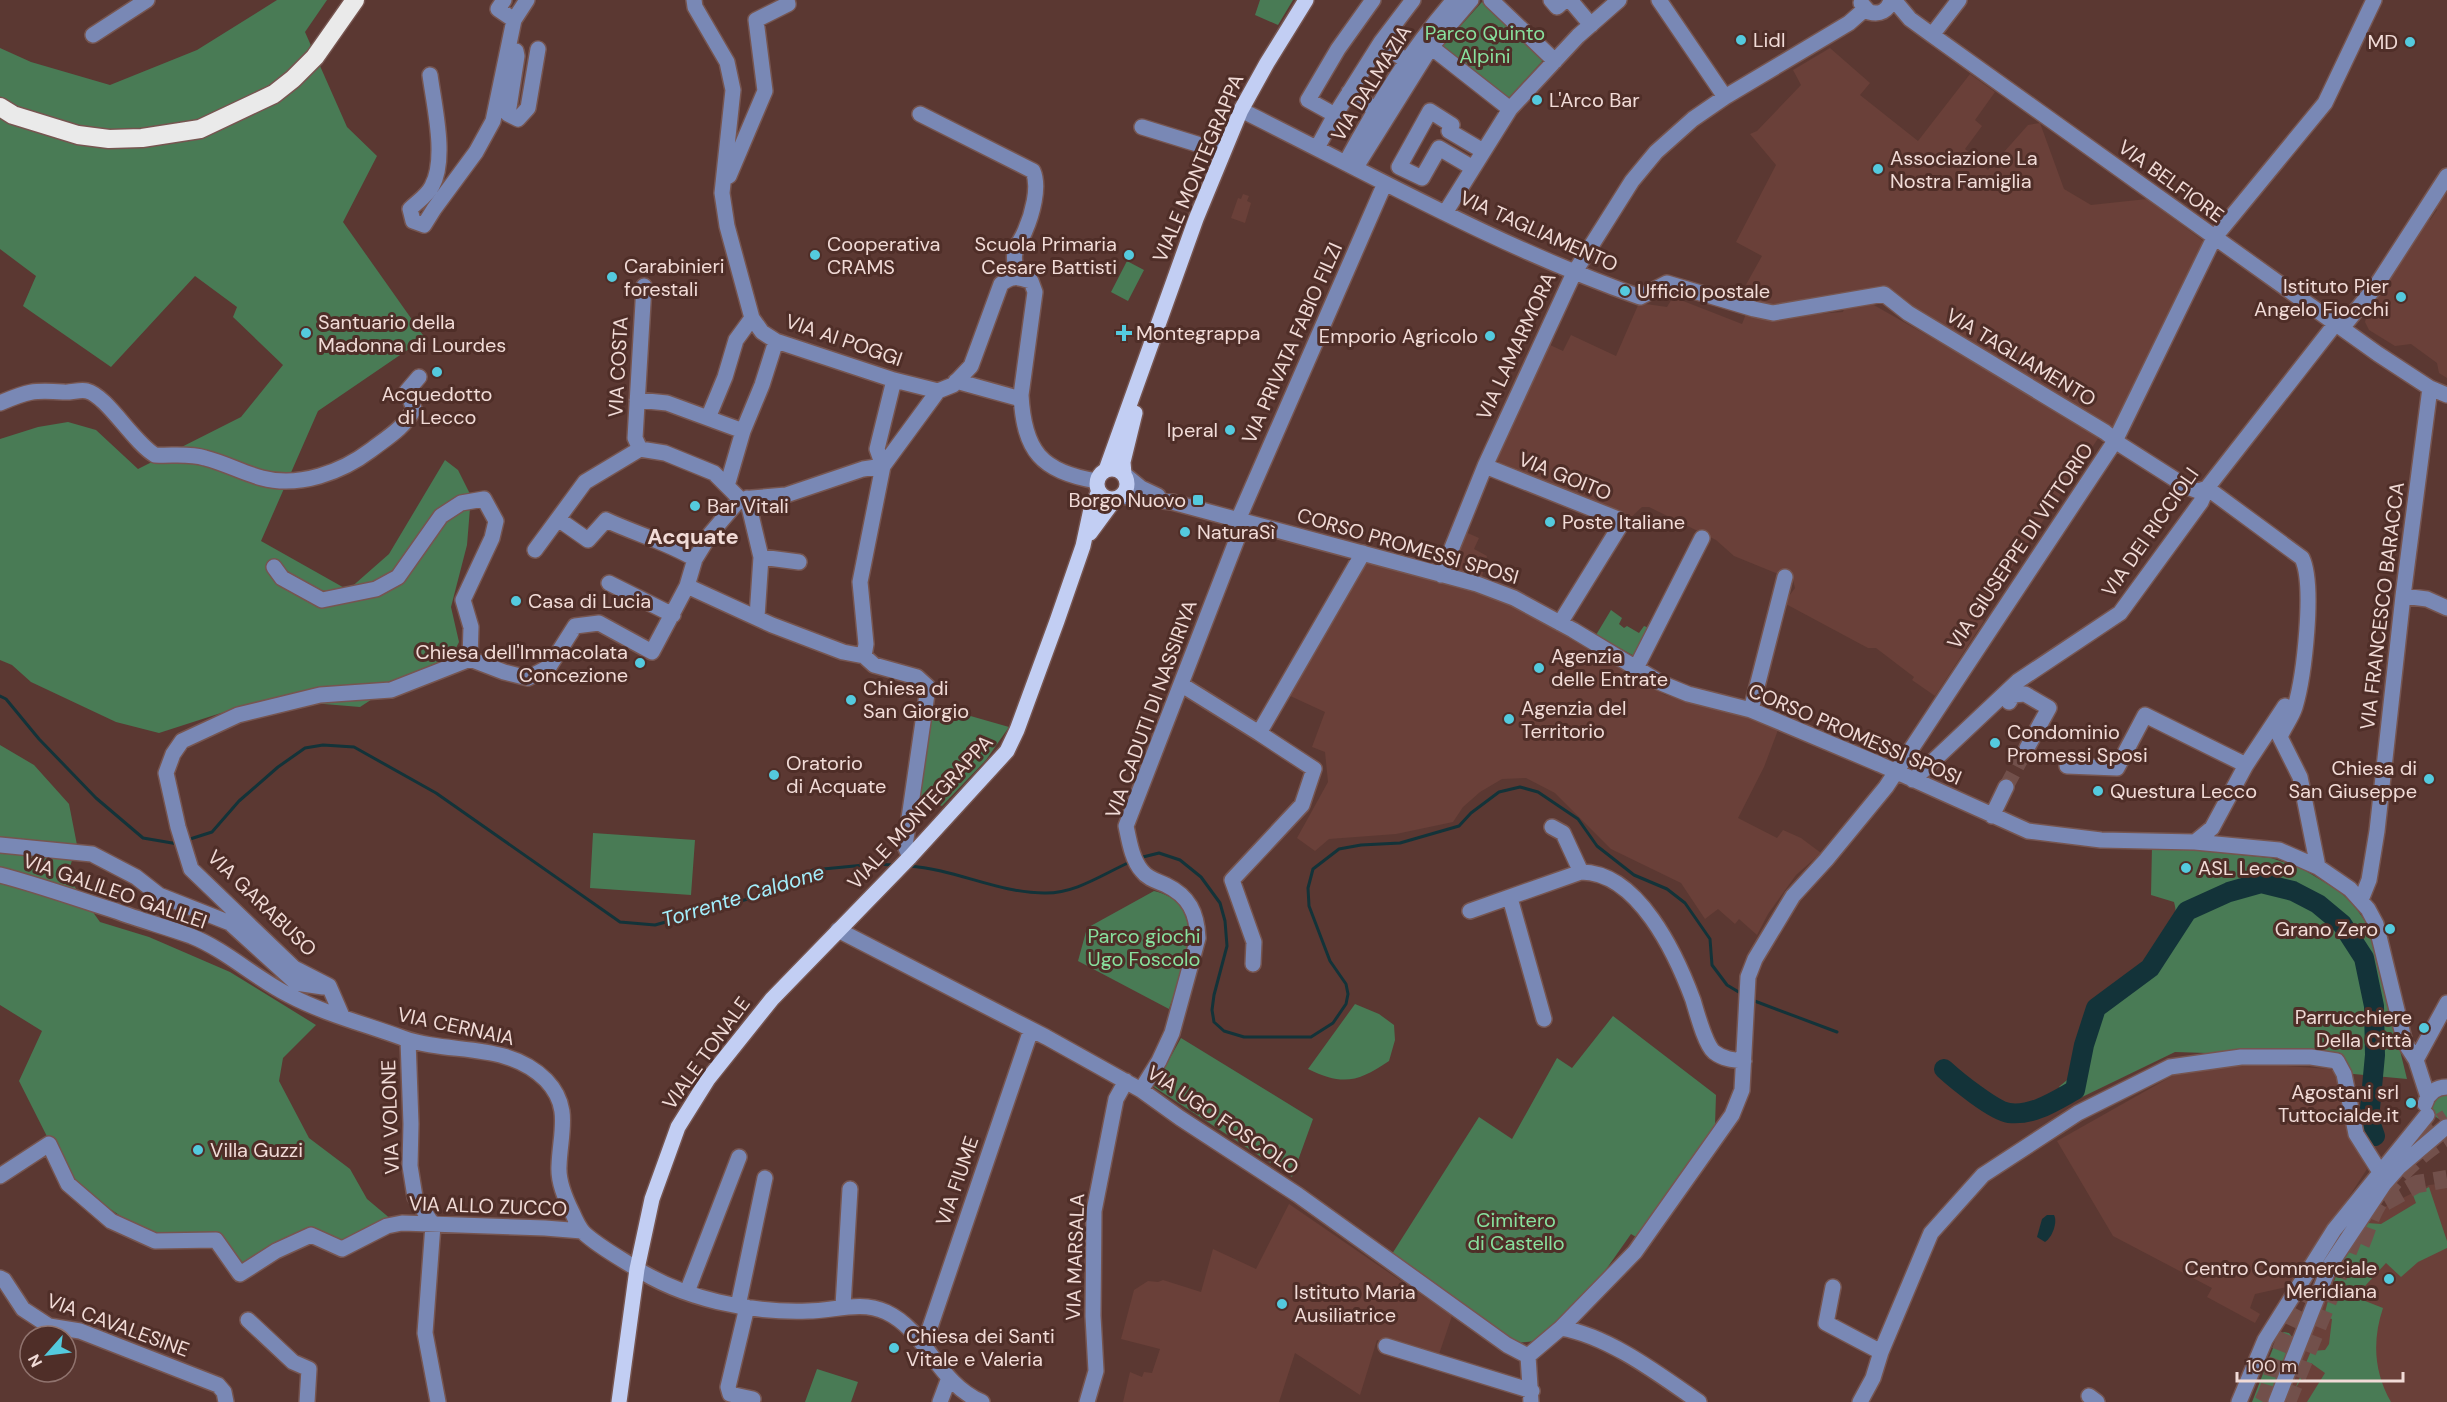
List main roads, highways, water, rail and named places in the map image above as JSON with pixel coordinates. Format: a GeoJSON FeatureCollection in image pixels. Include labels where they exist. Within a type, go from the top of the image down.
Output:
{"type":"FeatureCollection","features":[{"type":"Feature","properties":{"kind":"highway"},"geometry":{"type":"LineString","coordinates":[[0,107],[13,115],[78,135],[109,139],[142,138],[200,129],[265,98],[293,79],[315,57],[355,0]]}},
{"type":"Feature","properties":{"kind":"main road","name":"VIALE MONTEGRAPPA"},"geometry":{"type":"LineString","coordinates":[[838,930],[908,859],[1007,751],[1017,730],[1083,546],[1091,508],[1196,219],[1241,110],[1306,0]]}},
{"type":"Feature","properties":{"kind":"main road","name":"VIALE MONTEGRAPPA"},"geometry":{"type":"LineString","coordinates":[[1124,474],[1123,462],[1153,355],[1158,326]]}},
{"type":"Feature","properties":{"kind":"main road"},"geometry":{"type":"LineString","coordinates":[[1113,468],[1124,474],[1127,486],[1118,497],[1109,498],[1101,481],[1113,468]]}},
{"type":"Feature","properties":{"kind":"main road","name":"VIALE MONTEGRAPPA"},"geometry":{"type":"LineString","coordinates":[[1083,546],[1099,519],[1118,497]]}},
{"type":"Feature","properties":{"kind":"main road","name":"VIALE TONALE"},"geometry":{"type":"LineString","coordinates":[[619,1402],[637,1269],[652,1199],[678,1127],[708,1079],[747,1029],[772,999],[838,930]]}},
{"type":"Feature","properties":{"kind":"water"},"geometry":{"type":"Polygon","coordinates":[[[2047,1215],[2054,1215],[2055,1226],[2045,1242],[2037,1237],[2042,1219],[2047,1215]]]}},
{"type":"Feature","properties":{"kind":"waterway","name":"Torrente Caldone"},"geometry":{"type":"LineString","coordinates":[[0,696],[6,699],[39,739],[96,798],[143,838],[178,844]]}},
{"type":"Feature","properties":{"kind":"waterway","name":"Torrente Caldone"},"geometry":{"type":"LineString","coordinates":[[187,840],[212,832],[239,801],[278,767],[305,748],[323,745],[354,747],[436,793],[620,922],[655,925],[762,895],[813,870],[875,864],[893,865]]}},
{"type":"Feature","properties":{"kind":"waterway","name":"Torrente Caldone"},"geometry":{"type":"LineString","coordinates":[[1139,858],[1159,853],[1180,860],[1201,877],[1220,903],[1225,921],[1227,946],[1214,995],[1212,1010],[1214,1022],[1224,1031],[1244,1037],[1311,1037],[1333,1023],[1346,1004],[1348,994],[1346,984],[1330,961],[1309,906],[1308,888],[1313,869],[1339,849],[1361,845],[1400,843],[1459,826],[1471,813],[1499,792],[1520,787],[1538,792],[1578,819],[1597,846],[1634,875],[1667,889],[1685,903],[1710,939],[1712,965],[1727,985],[1742,994]]}},
{"type":"Feature","properties":{"kind":"waterway","name":"Torrente Caldone"},"geometry":{"type":"LineString","coordinates":[[909,866],[943,871],[1010,889],[1044,893],[1078,887],[1130,862]]}},
{"type":"Feature","properties":{"kind":"waterway","name":"Torrente Caldone"},"geometry":{"type":"LineString","coordinates":[[1944,1069],[1985,1101],[2009,1113],[2035,1110],[2075,1090],[2084,1045],[2096,1008],[2150,968],[2187,911],[2229,892],[2261,883],[2293,891],[2318,904],[2342,924],[2364,958],[2374,1006],[2375,1055],[2369,1119],[2375,1136]]}},
{"type":"Feature","properties":{"kind":"waterway","name":"Torrente Caldone"},"geometry":{"type":"LineString","coordinates":[[1752,1000],[1837,1032]]}},
{"type":"Feature","properties":{"kind":"tunnel"},"geometry":{"type":"LineString","coordinates":[[2006,787],[2027,748]]}},
{"type":"Feature","properties":{"kind":"tunnel"},"geometry":{"type":"LineString","coordinates":[[2401,1158],[2428,1130],[2447,1118]]}},
{"type":"Feature","properties":{"kind":"tunnel"},"geometry":{"type":"LineString","coordinates":[[2361,1244],[2373,1213],[2388,1189],[2417,1159],[2447,1137]]}},
{"type":"Feature","properties":{"kind":"tunnel"},"geometry":{"type":"LineString","coordinates":[[2385,1202],[2417,1184],[2447,1179]]}},
{"type":"Feature","properties":{"kind":"tunnel"},"geometry":{"type":"LineString","coordinates":[[2287,1402],[2358,1227]]}},
{"type":"Feature","properties":{"kind":"tunnel"},"geometry":{"type":"LineString","coordinates":[[2263,1402],[2289,1331],[2330,1254]]}},
{"type":"Feature","properties":{"kind":"place","name":"Lidl"},"geometry":{"type":"Point","coordinates":[1741,40]}},
{"type":"Feature","properties":{"kind":"place","name":"MD"},"geometry":{"type":"Point","coordinates":[2410,42]}},
{"type":"Feature","properties":{"kind":"place","name":"L'Arco Bar"},"geometry":{"type":"Point","coordinates":[1537,100]}},
{"type":"Feature","properties":{"kind":"place","name":"Associazione La Nostra Famiglia"},"geometry":{"type":"Point","coordinates":[1878,169]}},
{"type":"Feature","properties":{"kind":"place","name":"Cooperativa CRAMS"},"geometry":{"type":"Point","coordinates":[815,255]}},
{"type":"Feature","properties":{"kind":"place","name":"Scuola Primaria Cesare Battisti"},"geometry":{"type":"Point","coordinates":[1129,255]}},
{"type":"Feature","properties":{"kind":"place","name":"Carabinieri forestali"},"geometry":{"type":"Point","coordinates":[612,277]}},
{"type":"Feature","properties":{"kind":"place","name":"Ufficio postale"},"geometry":{"type":"Point","coordinates":[1625,291]}},
{"type":"Feature","properties":{"kind":"place","name":"Istituto Pier Angelo Fiocchi"},"geometry":{"type":"Point","coordinates":[2401,297]}},
{"type":"Feature","properties":{"kind":"place","name":"Santuario della Madonna di Lourdes"},"geometry":{"type":"Point","coordinates":[306,333]}},
{"type":"Feature","properties":{"kind":"place","name":"Montegrappa"},"geometry":{"type":"Point","coordinates":[1124,333]}},
{"type":"Feature","properties":{"kind":"place","name":"Emporio Agricolo"},"geometry":{"type":"Point","coordinates":[1490,336]}},
{"type":"Feature","properties":{"kind":"place","name":"Acquedotto di Lecco"},"geometry":{"type":"Point","coordinates":[437,372]}},
{"type":"Feature","properties":{"kind":"place","name":"Iperal"},"geometry":{"type":"Point","coordinates":[1230,430]}},
{"type":"Feature","properties":{"kind":"place","name":"Borgo Nuovo"},"geometry":{"type":"Point","coordinates":[1198,500]}},
{"type":"Feature","properties":{"kind":"place","name":"Bar Vitali"},"geometry":{"type":"Point","coordinates":[695,506]}},
{"type":"Feature","properties":{"kind":"place","name":"Poste Italiane"},"geometry":{"type":"Point","coordinates":[1550,522]}},
{"type":"Feature","properties":{"kind":"place","name":"NaturaSì"},"geometry":{"type":"Point","coordinates":[1185,532]}},
{"type":"Feature","properties":{"kind":"place","name":"Casa di Lucia"},"geometry":{"type":"Point","coordinates":[516,601]}},
{"type":"Feature","properties":{"kind":"place","name":"Chiesa dell'Immacolata Concezione"},"geometry":{"type":"Point","coordinates":[640,663]}},
{"type":"Feature","properties":{"kind":"place","name":"Agenzia delle Entrate"},"geometry":{"type":"Point","coordinates":[1539,668]}},
{"type":"Feature","properties":{"kind":"place","name":"Chiesa di San Giorgio"},"geometry":{"type":"Point","coordinates":[851,700]}},
{"type":"Feature","properties":{"kind":"place","name":"Agenzia del Territorio"},"geometry":{"type":"Point","coordinates":[1509,719]}},
{"type":"Feature","properties":{"kind":"place","name":"Condominio Promessi Sposi"},"geometry":{"type":"Point","coordinates":[1995,743]}},
{"type":"Feature","properties":{"kind":"place","name":"Oratorio di Acquate"},"geometry":{"type":"Point","coordinates":[774,775]}},
{"type":"Feature","properties":{"kind":"place","name":"Chiesa di San Giuseppe"},"geometry":{"type":"Point","coordinates":[2429,779]}},
{"type":"Feature","properties":{"kind":"place","name":"Questura Lecco"},"geometry":{"type":"Point","coordinates":[2098,791]}},
{"type":"Feature","properties":{"kind":"place","name":"ASL Lecco"},"geometry":{"type":"Point","coordinates":[2186,868]}},
{"type":"Feature","properties":{"kind":"place","name":"Grano Zero"},"geometry":{"type":"Point","coordinates":[2390,929]}},
{"type":"Feature","properties":{"kind":"place","name":"Parrucchiere Della Città"},"geometry":{"type":"Point","coordinates":[2424,1028]}},
{"type":"Feature","properties":{"kind":"place","name":"Agostani srl Tuttocialde.it"},"geometry":{"type":"Point","coordinates":[2411,1103]}},
{"type":"Feature","properties":{"kind":"place","name":"Villa Guzzi"},"geometry":{"type":"Point","coordinates":[198,1150]}},
{"type":"Feature","properties":{"kind":"place","name":"Centro Commerciale Meridiana"},"geometry":{"type":"Point","coordinates":[2389,1279]}},
{"type":"Feature","properties":{"kind":"place","name":"Istituto Maria Ausiliatrice"},"geometry":{"type":"Point","coordinates":[1282,1304]}},
{"type":"Feature","properties":{"kind":"place","name":"Chiesa dei Santi Vitale e Valeria"},"geometry":{"type":"Point","coordinates":[894,1348]}},
{"type":"Feature","properties":{"kind":"district","name":"Acquate"},"geometry":{"type":"Point","coordinates":[693,536]}},
{"type":"Feature","properties":{"kind":"park label","name":"Parco Quinto Alpini"},"geometry":{"type":"Point","coordinates":[1485,44]}},
{"type":"Feature","properties":{"kind":"park label","name":"Parco giochi Ugo Foscolo"},"geometry":{"type":"Point","coordinates":[1144,948]}},
{"type":"Feature","properties":{"kind":"park label","name":"Cimitero di Castello"},"geometry":{"type":"Point","coordinates":[1516,1232]}}]}
